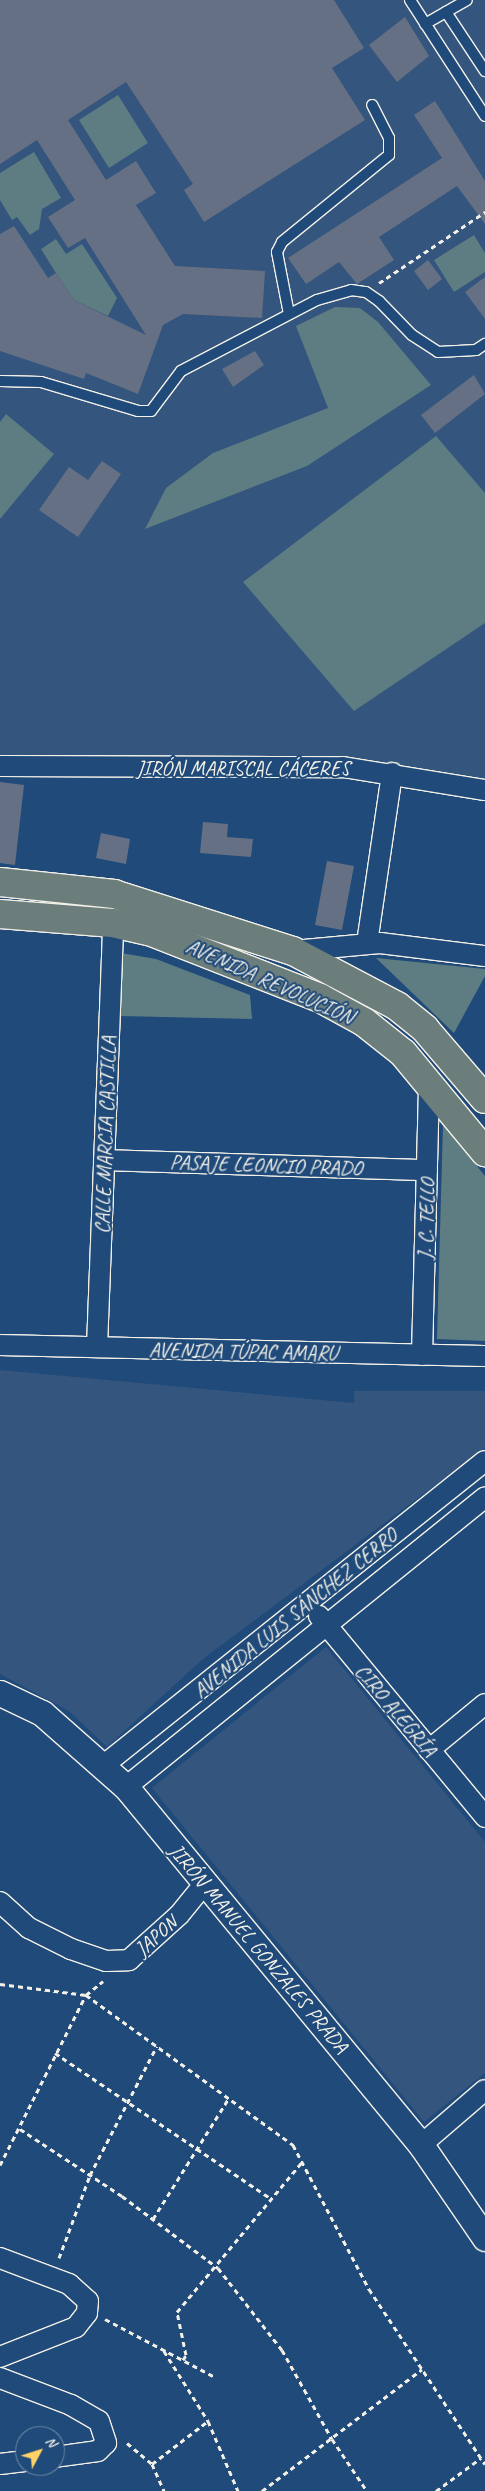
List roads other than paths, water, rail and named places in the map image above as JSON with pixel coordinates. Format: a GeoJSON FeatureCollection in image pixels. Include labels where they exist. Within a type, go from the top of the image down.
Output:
{"type":"FeatureCollection","features":[{"type":"Feature","properties":{"kind":"main road","name":"AVENIDA REVOLUCIÓN"},"geometry":{"type":"LineString","coordinates":[[0,882],[114,894],[293,951],[398,1006],[443,1048],[485,1099]]}},
{"type":"Feature","properties":{"kind":"main road","name":"AVENIDA REVOLUCIÓN"},"geometry":{"type":"LineString","coordinates":[[0,914],[113,922],[200,948],[320,998],[385,1036],[429,1084],[485,1152]]}},
{"type":"Feature","properties":{"kind":"street","name":"JIRÓN MARISCAL CÁCERES"},"geometry":{"type":"LineString","coordinates":[[0,766],[343,767],[392,773],[485,790]]}},
{"type":"Feature","properties":{"kind":"street"},"geometry":{"type":"LineString","coordinates":[[367,943],[392,773]]}},
{"type":"Feature","properties":{"kind":"street","name":"CALLE MARCIA CASTILLA"},"geometry":{"type":"LineString","coordinates":[[97,1347],[113,922]]}},
{"type":"Feature","properties":{"kind":"street"},"geometry":{"type":"LineString","coordinates":[[293,951],[367,943],[485,956]]}},
{"type":"Feature","properties":{"kind":"street","name":"J. C. TELLO"},"geometry":{"type":"LineString","coordinates":[[422,1355],[429,1084]]}},
{"type":"Feature","properties":{"kind":"street","name":"PASAJE LEONCIO PRADO"},"geometry":{"type":"LineString","coordinates":[[104,1160],[427,1170]]}},
{"type":"Feature","properties":{"kind":"street","name":"AVENIDA TÚPAC AMARU"},"geometry":{"type":"LineString","coordinates":[[0,1345],[485,1356]]}},
{"type":"Feature","properties":{"kind":"street","name":"AVENIDA LUIS SÁNCHEZ CERRO"},"geometry":{"type":"LineString","coordinates":[[104,1765],[485,1461]]}},
{"type":"Feature","properties":{"kind":"street","name":"AVENIDA LUIS SÁNCHEZ CERRO"},"geometry":{"type":"LineString","coordinates":[[126,1787],[485,1497]]}},
{"type":"Feature","properties":{"kind":"street","name":"CIRO ALEGRÍA"},"geometry":{"type":"LineString","coordinates":[[308,1603],[485,1817]]}},
{"type":"Feature","properties":{"kind":"street","name":"JIRÓN MANUEL GONZALES PRADA"},"geometry":{"type":"LineString","coordinates":[[0,1693],[42,1713],[104,1765],[126,1787],[421,2145],[485,2238]]}},
{"type":"Feature","properties":{"kind":"street"},"geometry":{"type":"LineString","coordinates":[[429,1750],[485,1704]]}},
{"type":"Feature","properties":{"kind":"street","name":"JAPON"},"geometry":{"type":"LineString","coordinates":[[0,1902],[28,1928],[93,1957],[129,1960],[179,1916],[205,1883]]}},
{"type":"Feature","properties":{"kind":"street"},"geometry":{"type":"LineString","coordinates":[[421,2145],[485,2090]]}},
{"type":"Feature","properties":{"kind":"street"},"geometry":{"type":"LineString","coordinates":[[0,2258],[69,2284],[88,2301],[88,2308],[76,2327],[0,2357]]}},
{"type":"Feature","properties":{"kind":"street"},"geometry":{"type":"LineString","coordinates":[[0,2378],[71,2404],[99,2421],[104,2431],[106,2443],[98,2451],[65,2455]]}},
{"type":"Feature","properties":{"kind":"street"},"geometry":{"type":"LineString","coordinates":[[0,2464],[15,2462]]}},
{"type":"Feature","properties":{"kind":"lane"},"geometry":{"type":"LineString","coordinates":[[410,0],[485,116]]}},
{"type":"Feature","properties":{"kind":"lane"},"geometry":{"type":"LineString","coordinates":[[425,24],[467,0]]}},
{"type":"Feature","properties":{"kind":"lane"},"geometry":{"type":"LineString","coordinates":[[446,12],[485,71]]}},
{"type":"Feature","properties":{"kind":"lane"},"geometry":{"type":"LineString","coordinates":[[289,314],[277,252],[282,242],[390,155],[389,138],[372,105]]}},
{"type":"Feature","properties":{"kind":"lane"},"geometry":{"type":"LineString","coordinates":[[0,381],[41,382],[138,411],[151,411],[181,371],[289,314],[351,290],[366,292],[412,335],[438,352],[476,350],[485,344]]}}]}
